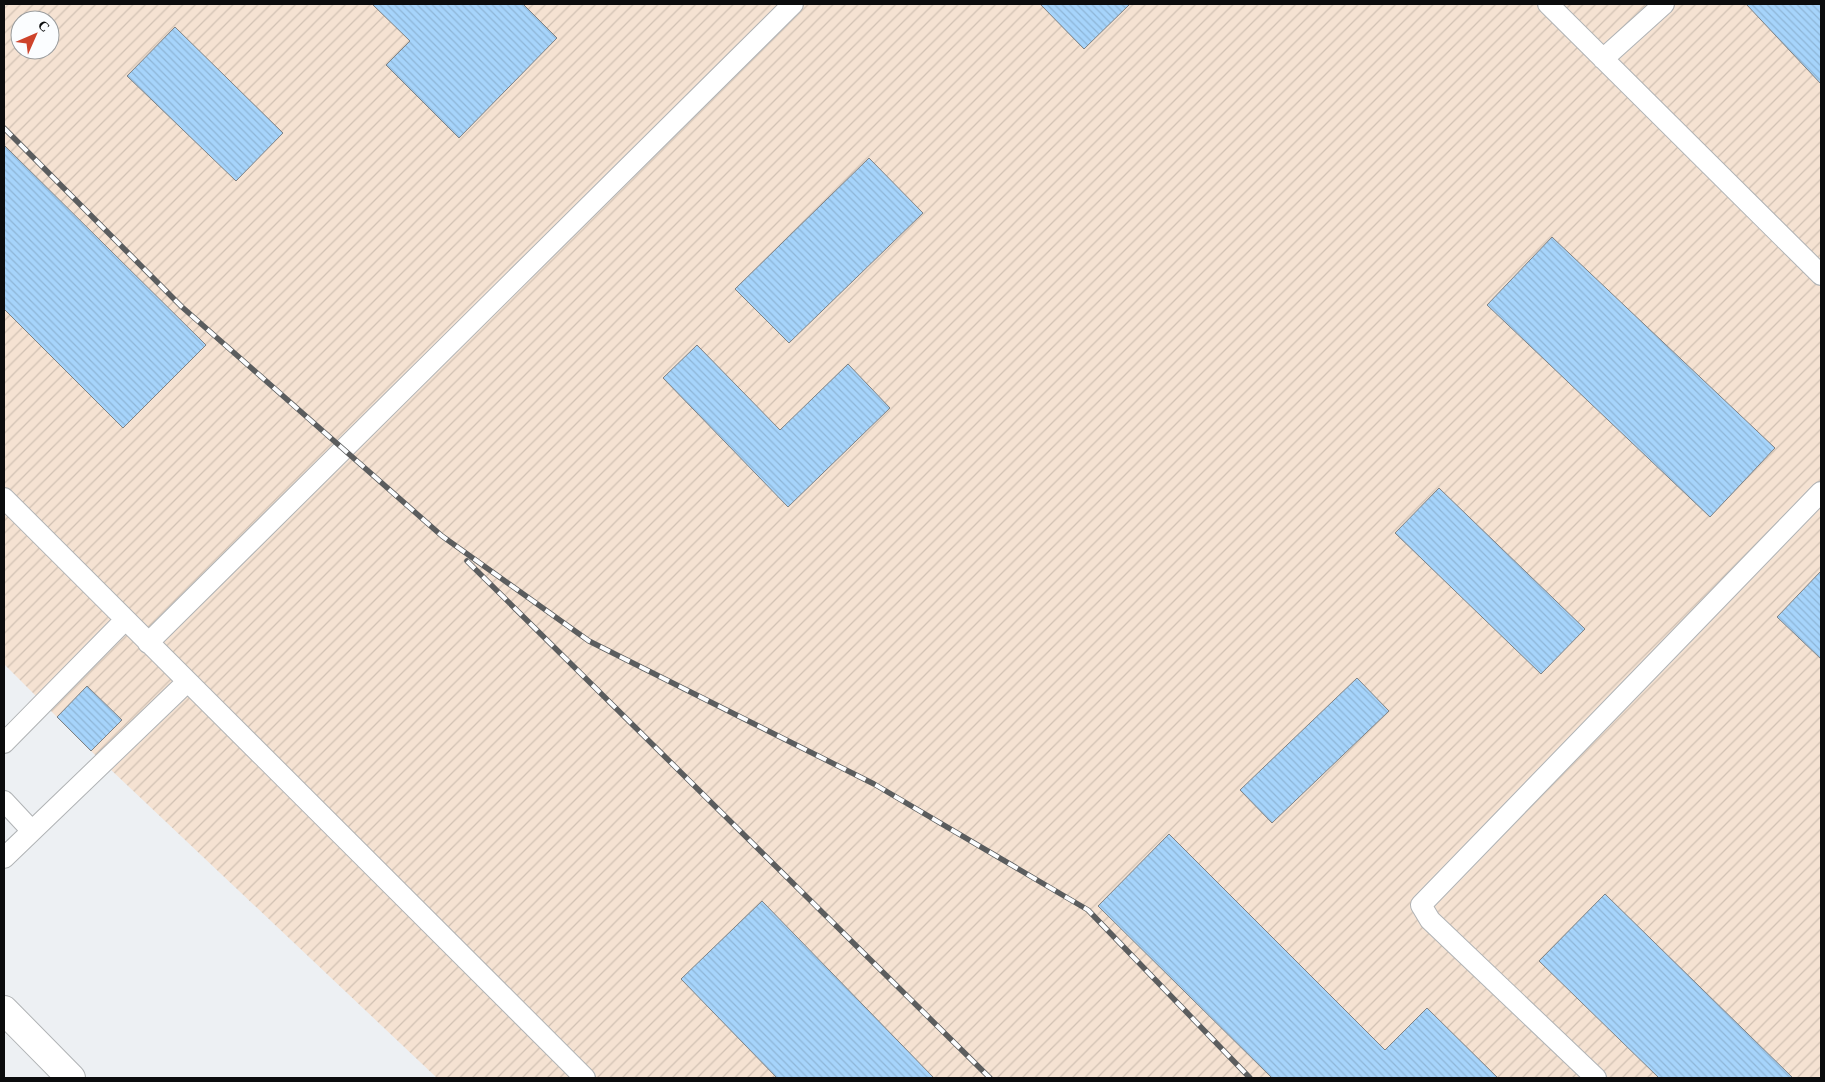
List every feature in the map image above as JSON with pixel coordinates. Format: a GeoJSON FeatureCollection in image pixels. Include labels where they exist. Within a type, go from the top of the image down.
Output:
{"type":"FeatureCollection","features":[{"type":"Feature","properties":{"kind":"street"},"geometry":{"type":"LineString","coordinates":[[4,1010],[71,1078]]}},
{"type":"Feature","properties":{"kind":"lane"},"geometry":{"type":"LineString","coordinates":[[148,643],[793,4]]}},
{"type":"Feature","properties":{"kind":"lane"},"geometry":{"type":"LineString","coordinates":[[1548,4],[1821,275]]}},
{"type":"Feature","properties":{"kind":"lane"},"geometry":{"type":"LineString","coordinates":[[1603,59],[1664,4]]}},
{"type":"Feature","properties":{"kind":"lane"},"geometry":{"type":"LineString","coordinates":[[1596,1078],[1430,920],[1421,905],[1821,492]]}},
{"type":"Feature","properties":{"kind":"lane"},"geometry":{"type":"LineString","coordinates":[[4,498],[585,1078]]}},
{"type":"Feature","properties":{"kind":"lane"},"geometry":{"type":"LineString","coordinates":[[4,743],[125,620]]}},
{"type":"Feature","properties":{"kind":"lane"},"geometry":{"type":"LineString","coordinates":[[4,858],[187,682]]}},
{"type":"Feature","properties":{"kind":"lane"},"geometry":{"type":"LineString","coordinates":[[4,802],[32,831]]}},
{"type":"Feature","properties":{"kind":"shaded area"},"geometry":{"type":"Polygon","coordinates":[[[4,4],[1821,4],[1821,1078],[437,1078],[91,751],[4,664],[4,4]]]}},
{"type":"Feature","properties":{"kind":"building"},"geometry":{"type":"Polygon","coordinates":[[[372,4],[523,4],[557,38],[459,138],[386,65],[410,41],[372,4]]]}},
{"type":"Feature","properties":{"kind":"building"},"geometry":{"type":"Polygon","coordinates":[[[1040,4],[1130,4],[1084,49],[1040,4]]]}},
{"type":"Feature","properties":{"kind":"building"},"geometry":{"type":"Polygon","coordinates":[[[1746,4],[1821,4],[1821,84],[1746,4]]]}},
{"type":"Feature","properties":{"kind":"building"},"geometry":{"type":"Polygon","coordinates":[[[175,27],[283,133],[236,181],[127,76],[175,27]]]}},
{"type":"Feature","properties":{"kind":"building"},"geometry":{"type":"Polygon","coordinates":[[[4,145],[206,345],[123,428],[4,309],[4,145]]]}},
{"type":"Feature","properties":{"kind":"building"},"geometry":{"type":"Polygon","coordinates":[[[869,158],[923,213],[789,343],[735,289],[869,158]]]}},
{"type":"Feature","properties":{"kind":"building"},"geometry":{"type":"Polygon","coordinates":[[[1552,237],[1775,448],[1710,517],[1487,305],[1552,237]]]}},
{"type":"Feature","properties":{"kind":"building"},"geometry":{"type":"Polygon","coordinates":[[[697,345],[780,430],[848,364],[890,408],[788,507],[663,378],[697,345]]]}},
{"type":"Feature","properties":{"kind":"building"},"geometry":{"type":"Polygon","coordinates":[[[1439,488],[1585,629],[1541,674],[1395,533],[1439,488]]]}},
{"type":"Feature","properties":{"kind":"building"},"geometry":{"type":"Polygon","coordinates":[[[1821,571],[1821,659],[1777,617],[1821,571]]]}},
{"type":"Feature","properties":{"kind":"building"},"geometry":{"type":"Polygon","coordinates":[[[1357,678],[1389,711],[1272,823],[1240,790],[1357,678]]]}},
{"type":"Feature","properties":{"kind":"building"},"geometry":{"type":"Polygon","coordinates":[[[87,686],[122,720],[91,751],[57,717],[87,686]]]}},
{"type":"Feature","properties":{"kind":"building"},"geometry":{"type":"Polygon","coordinates":[[[1169,834],[1385,1050],[1427,1008],[1498,1078],[1272,1078],[1098,906],[1169,834]]]}},
{"type":"Feature","properties":{"kind":"building"},"geometry":{"type":"Polygon","coordinates":[[[1605,894],[1793,1078],[1659,1078],[1539,961],[1605,894]]]}},
{"type":"Feature","properties":{"kind":"building"},"geometry":{"type":"Polygon","coordinates":[[[762,901],[934,1078],[777,1078],[681,979],[762,901]]]}},
{"type":"Feature","properties":{"kind":"railway"},"geometry":{"type":"LineString","coordinates":[[4,128],[182,307],[442,536],[589,641],[874,784],[1088,910],[1250,1078]]}},
{"type":"Feature","properties":{"kind":"railway"},"geometry":{"type":"LineString","coordinates":[[467,561],[990,1078]]}}]}
